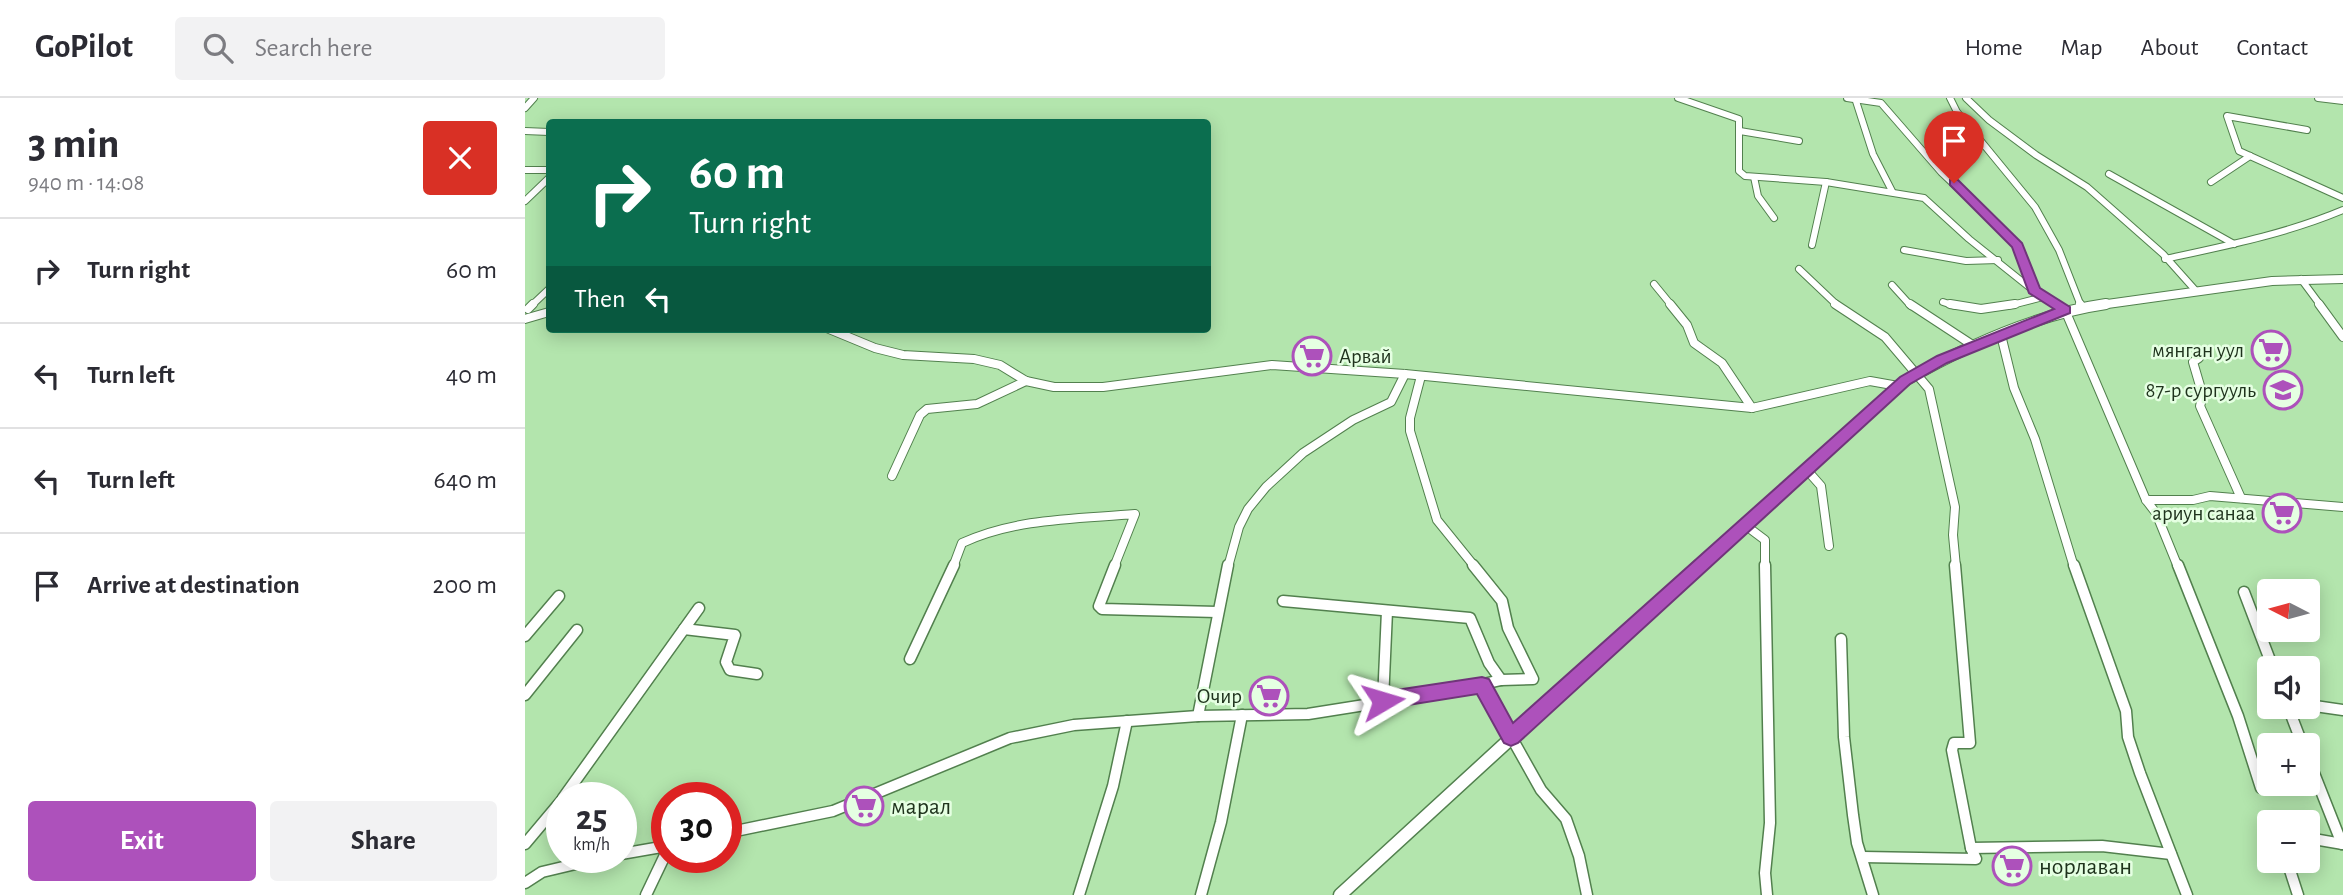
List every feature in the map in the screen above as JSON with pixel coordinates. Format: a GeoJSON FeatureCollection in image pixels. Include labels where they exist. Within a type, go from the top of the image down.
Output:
{"type":"FeatureCollection","features":[{"type":"Feature","properties":{"kind":"street"},"geometry":{"type":"LineString","coordinates":[[525,108],[534,98]]}},
{"type":"Feature","properties":{"kind":"street"},"geometry":{"type":"LineString","coordinates":[[1678,98],[1739,120],[1739,171],[1745,176],[1826,182],[1923,198],[1969,239],[2043,297],[2065,310],[2146,500],[2156,513],[2238,716],[2257,775]]}},
{"type":"Feature","properties":{"kind":"street"},"geometry":{"type":"LineString","coordinates":[[1847,98],[1881,103],[1941,172],[2018,245],[2034,290]]}},
{"type":"Feature","properties":{"kind":"street"},"geometry":{"type":"LineString","coordinates":[[1855,98],[1873,154],[1892,191]]}},
{"type":"Feature","properties":{"kind":"street"},"geometry":{"type":"LineString","coordinates":[[1949,98],[1957,112],[2035,208],[2055,241],[2075,296],[2082,307]]}},
{"type":"Feature","properties":{"kind":"street"},"geometry":{"type":"LineString","coordinates":[[1966,98],[1989,120],[2036,155],[2087,187],[2163,254],[2196,291]]}},
{"type":"Feature","properties":{"kind":"street"},"geometry":{"type":"LineString","coordinates":[[2318,98],[2343,101]]}},
{"type":"Feature","properties":{"kind":"street"},"geometry":{"type":"LineString","coordinates":[[2307,130],[2227,116],[2238,151],[2343,198]]}},
{"type":"Feature","properties":{"kind":"street"},"geometry":{"type":"LineString","coordinates":[[525,131],[546,132]]}},
{"type":"Feature","properties":{"kind":"street"},"geometry":{"type":"LineString","coordinates":[[1740,131],[1800,141]]}},
{"type":"Feature","properties":{"kind":"street"},"geometry":{"type":"LineString","coordinates":[[2211,182],[2250,156]]}},
{"type":"Feature","properties":{"kind":"street"},"geometry":{"type":"LineString","coordinates":[[525,170],[546,170]]}},
{"type":"Feature","properties":{"kind":"street"},"geometry":{"type":"LineString","coordinates":[[2109,174],[2234,244]]}},
{"type":"Feature","properties":{"kind":"street"},"geometry":{"type":"LineString","coordinates":[[1754,177],[1758,196],[1774,218]]}},
{"type":"Feature","properties":{"kind":"street"},"geometry":{"type":"LineString","coordinates":[[525,201],[546,181]]}},
{"type":"Feature","properties":{"kind":"street"},"geometry":{"type":"LineString","coordinates":[[1812,245],[1826,182]]}},
{"type":"Feature","properties":{"kind":"street"},"geometry":{"type":"LineString","coordinates":[[2165,259],[2234,244],[2317,221],[2343,210]]}},
{"type":"Feature","properties":{"kind":"street"},"geometry":{"type":"LineString","coordinates":[[1904,250],[1966,261],[1998,260]]}},
{"type":"Feature","properties":{"kind":"street"},"geometry":{"type":"LineString","coordinates":[[1799,269],[1833,303],[1885,337],[1929,389],[1955,507],[1953,535],[1971,743],[1954,743],[1952,750],[1971,848],[1976,859],[1863,857]]}},
{"type":"Feature","properties":{"kind":"street"},"geometry":{"type":"LineString","coordinates":[[2301,279],[2343,337]]}},
{"type":"Feature","properties":{"kind":"street"},"geometry":{"type":"LineString","coordinates":[[1340,895],[1898,386],[1975,346],[2065,310],[2301,279],[2343,279]]}},
{"type":"Feature","properties":{"kind":"street"},"geometry":{"type":"LineString","coordinates":[[1654,284],[1687,325],[1694,343],[1722,363],[1752,408]]}},
{"type":"Feature","properties":{"kind":"street"},"geometry":{"type":"LineString","coordinates":[[1892,285],[1912,307],[1975,346]]}},
{"type":"Feature","properties":{"kind":"street"},"geometry":{"type":"LineString","coordinates":[[527,308],[546,292]]}},
{"type":"Feature","properties":{"kind":"street"},"geometry":{"type":"LineString","coordinates":[[1943,302],[1957,308],[1998,309],[2043,297]]}},
{"type":"Feature","properties":{"kind":"street"},"geometry":{"type":"LineString","coordinates":[[527,308],[546,312]]}},
{"type":"Feature","properties":{"kind":"street"},"geometry":{"type":"LineString","coordinates":[[525,319],[546,313]]}},
{"type":"Feature","properties":{"kind":"street"},"geometry":{"type":"LineString","coordinates":[[839,333],[875,348],[903,355],[974,359],[1000,365],[1026,381],[1054,387],[1104,387],[1272,365],[1405,374],[1752,408],[1870,381],[1898,386]]}},
{"type":"Feature","properties":{"kind":"street"},"geometry":{"type":"LineString","coordinates":[[2001,335],[2014,388],[2035,439],[2087,608],[2126,711],[2128,737],[2187,895]]}},
{"type":"Feature","properties":{"kind":"street"},"geometry":{"type":"LineString","coordinates":[[2199,358],[2193,362],[2193,367],[2202,389],[2200,406],[2241,498]]}},
{"type":"Feature","properties":{"kind":"street"},"geometry":{"type":"LineString","coordinates":[[1198,716],[1217,612],[1239,527],[1256,498],[1303,453],[1353,420],[1391,402],[1405,374]]}},
{"type":"Feature","properties":{"kind":"street"},"geometry":{"type":"LineString","coordinates":[[742,830],[833,811],[1010,738],[1074,725],[1198,716],[1308,714],[1501,680],[1533,679],[1508,628],[1502,601],[1437,520],[1410,431],[1410,418],[1421,376]]}},
{"type":"Feature","properties":{"kind":"street"},"geometry":{"type":"LineString","coordinates":[[892,476],[920,415],[927,409],[977,404],[1026,381]]}},
{"type":"Feature","properties":{"kind":"street"},"geometry":{"type":"LineString","coordinates":[[1806,469],[1821,486],[1829,546]]}},
{"type":"Feature","properties":{"kind":"street"},"geometry":{"type":"LineString","coordinates":[[2146,500],[2193,500],[2210,496],[2343,507]]}},
{"type":"Feature","properties":{"kind":"street"},"geometry":{"type":"LineString","coordinates":[[911,659],[947,585],[962,542],[986,532],[1024,524],[1135,514],[1100,601],[1102,609],[1217,612]]}},
{"type":"Feature","properties":{"kind":"street"},"geometry":{"type":"LineString","coordinates":[[1745,525],[1765,540],[1770,823],[1765,873],[1767,895]]}},
{"type":"Feature","properties":{"kind":"street"},"geometry":{"type":"LineString","coordinates":[[2244,592],[2268,656]]}},
{"type":"Feature","properties":{"kind":"street"},"geometry":{"type":"LineString","coordinates":[[525,636],[559,596]]}},
{"type":"Feature","properties":{"kind":"street"},"geometry":{"type":"LineString","coordinates":[[1283,601],[1471,618],[1489,663],[1501,680]]}},
{"type":"Feature","properties":{"kind":"street"},"geometry":{"type":"LineString","coordinates":[[574,782],[699,608]]}},
{"type":"Feature","properties":{"kind":"street"},"geometry":{"type":"LineString","coordinates":[[1383,701],[1387,611]]}},
{"type":"Feature","properties":{"kind":"street"},"geometry":{"type":"LineString","coordinates":[[684,629],[735,635],[726,662],[730,670],[757,674]]}},
{"type":"Feature","properties":{"kind":"street"},"geometry":{"type":"LineString","coordinates":[[525,695],[577,631]]}},
{"type":"Feature","properties":{"kind":"street"},"geometry":{"type":"LineString","coordinates":[[1841,639],[1844,737],[1857,843],[1873,895]]}},
{"type":"Feature","properties":{"kind":"street"},"geometry":{"type":"LineString","coordinates":[[1482,685],[1541,790],[1566,819],[1579,856],[1587,895]]}},
{"type":"Feature","properties":{"kind":"street"},"geometry":{"type":"LineString","coordinates":[[2320,707],[2343,710]]}},
{"type":"Feature","properties":{"kind":"street"},"geometry":{"type":"LineString","coordinates":[[1201,895],[1221,822],[1242,715]]}},
{"type":"Feature","properties":{"kind":"street"},"geometry":{"type":"LineString","coordinates":[[1079,895],[1112,786],[1127,721]]}},
{"type":"Feature","properties":{"kind":"street"},"geometry":{"type":"LineString","coordinates":[[2320,787],[2343,844]]}},
{"type":"Feature","properties":{"kind":"street"},"geometry":{"type":"LineString","coordinates":[[525,844],[546,818]]}},
{"type":"Feature","properties":{"kind":"street"},"geometry":{"type":"LineString","coordinates":[[2320,840],[2343,844]]}},
{"type":"Feature","properties":{"kind":"street"},"geometry":{"type":"LineString","coordinates":[[1971,848],[2102,846],[2171,854]]}},
{"type":"Feature","properties":{"kind":"street"},"geometry":{"type":"LineString","coordinates":[[525,883],[546,871]]}},
{"type":"Feature","properties":{"kind":"street"},"geometry":{"type":"LineString","coordinates":[[646,895],[656,873]]}},
{"type":"Feature","properties":{"kind":"street"},"geometry":{"type":"LineString","coordinates":[[2291,873],[2298,895]]}},
{"type":"Feature","properties":{"kind":"place","name":"мянган уул"},"geometry":{"type":"Point","coordinates":[2271,350]}},
{"type":"Feature","properties":{"kind":"place","name":"Арвай"},"geometry":{"type":"Point","coordinates":[1312,356]}},
{"type":"Feature","properties":{"kind":"place","name":"87-р сургууль"},"geometry":{"type":"Point","coordinates":[2283,390]}},
{"type":"Feature","properties":{"kind":"place","name":"ариун санаа"},"geometry":{"type":"Point","coordinates":[2282,513]}},
{"type":"Feature","properties":{"kind":"place","name":"Очир"},"geometry":{"type":"Point","coordinates":[1269,696]}},
{"type":"Feature","properties":{"kind":"place","name":"марал"},"geometry":{"type":"Point","coordinates":[864,806]}},
{"type":"Feature","properties":{"kind":"place","name":"норлаван"},"geometry":{"type":"Point","coordinates":[2012,866]}},
{"type":"Feature","properties":{"kind":"route"},"geometry":{"type":"LineString","coordinates":[[1383,701],[1482,685],[1511,737],[1905,380],[1942,360],[2065,310],[2034,290],[2018,245],[1954,183]]}}]}
